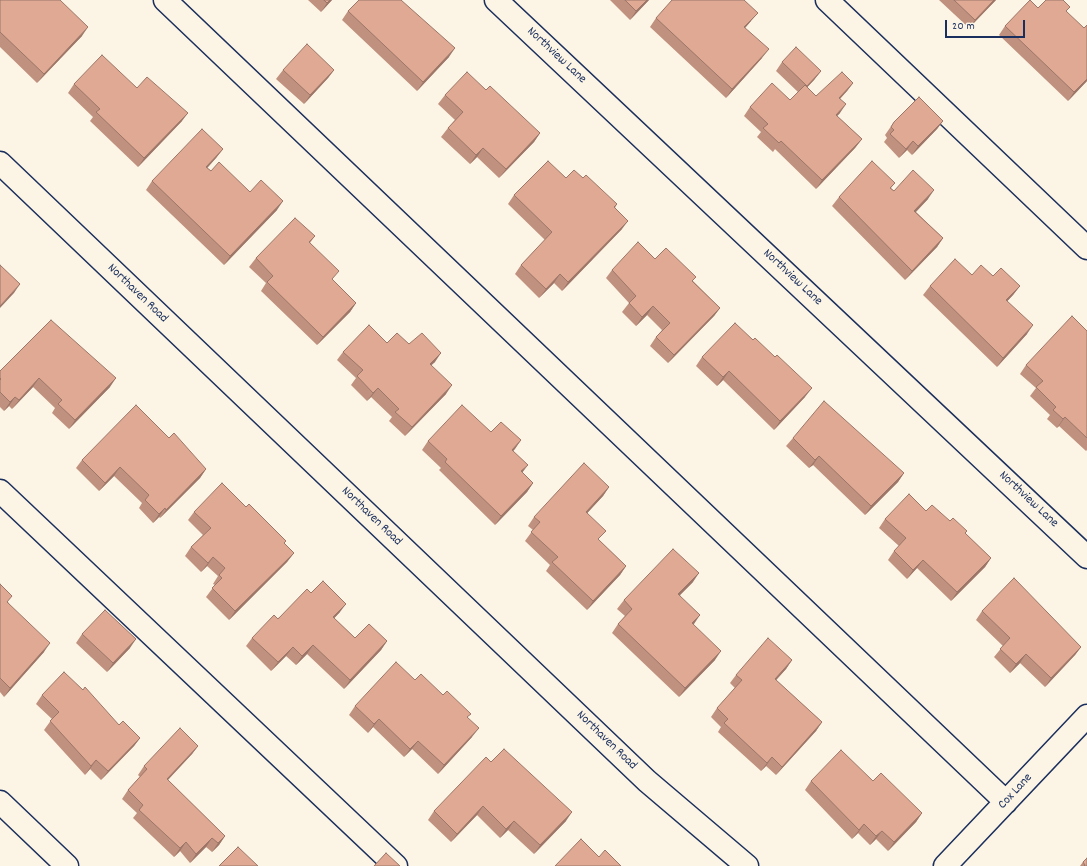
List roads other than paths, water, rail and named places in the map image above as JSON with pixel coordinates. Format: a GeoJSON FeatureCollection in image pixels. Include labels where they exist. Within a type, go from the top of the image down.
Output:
{"type":"FeatureCollection","features":[{"type":"Feature","properties":{"kind":"street"},"geometry":{"type":"LineString","coordinates":[[165,0],[1006,802]]}},
{"type":"Feature","properties":{"kind":"street","name":"Northview Lane"},"geometry":{"type":"LineString","coordinates":[[496,0],[1087,556]]}},
{"type":"Feature","properties":{"kind":"street"},"geometry":{"type":"LineString","coordinates":[[827,0],[1087,248]]}},
{"type":"Feature","properties":{"kind":"street","name":"Northaven Road"},"geometry":{"type":"LineString","coordinates":[[0,163],[647,781],[747,866]]}},
{"type":"Feature","properties":{"kind":"street"},"geometry":{"type":"LineString","coordinates":[[0,491],[396,866]]}},
{"type":"Feature","properties":{"kind":"street","name":"Cox Lane"},"geometry":{"type":"LineString","coordinates":[[945,866],[1087,716]]}},
{"type":"Feature","properties":{"kind":"street"},"geometry":{"type":"LineString","coordinates":[[0,802],[67,866]]}}]}
